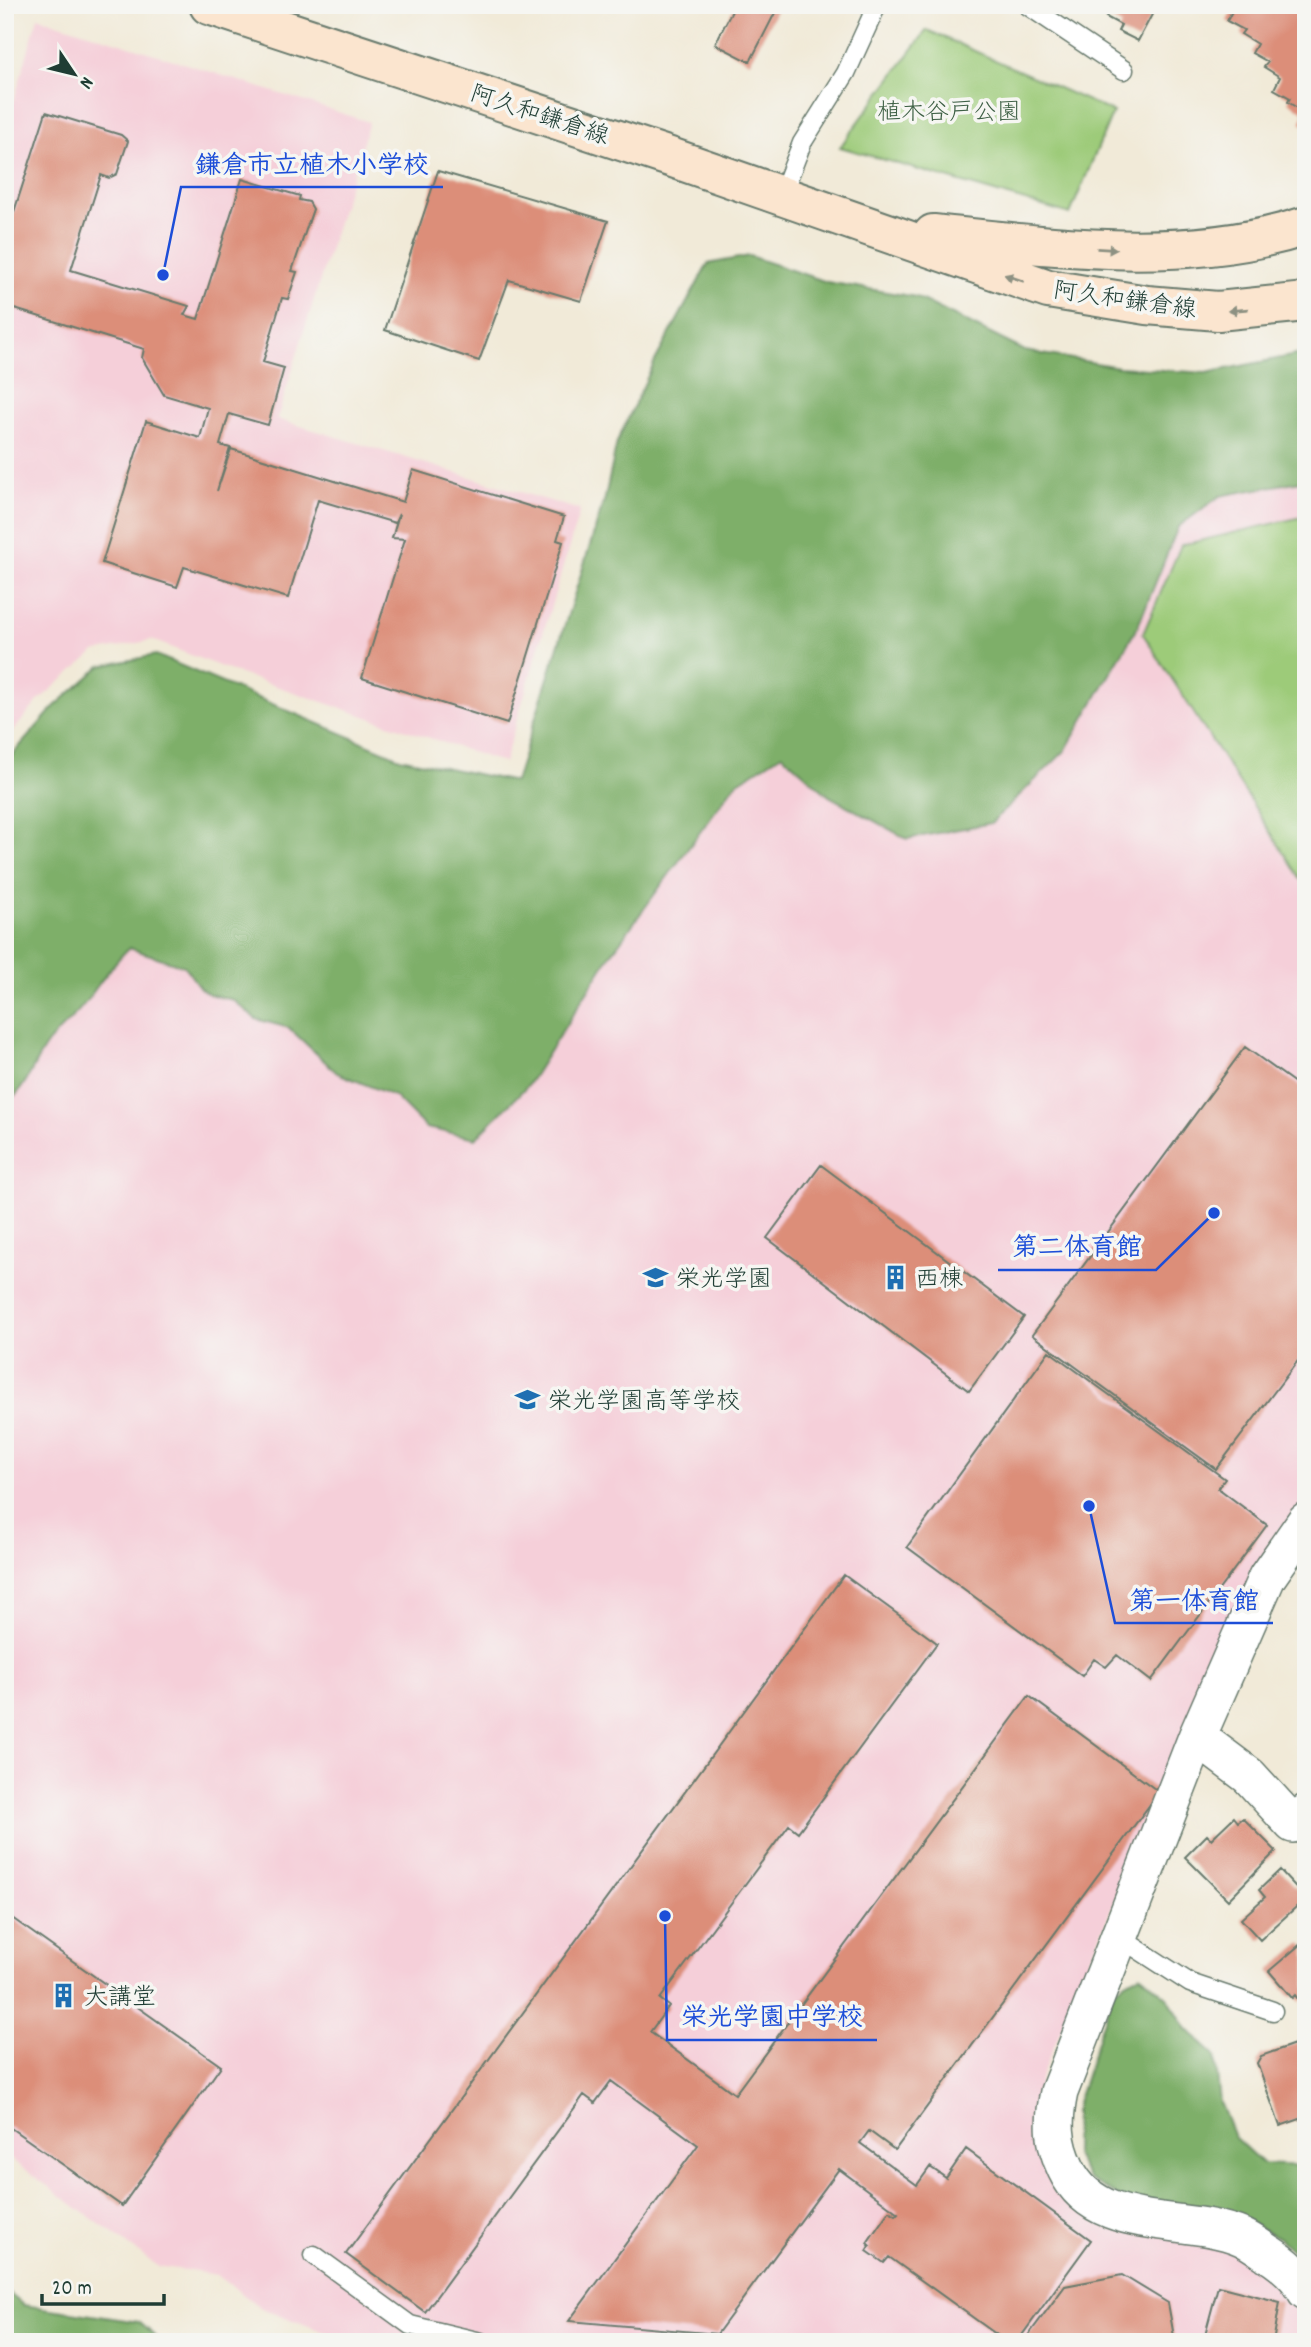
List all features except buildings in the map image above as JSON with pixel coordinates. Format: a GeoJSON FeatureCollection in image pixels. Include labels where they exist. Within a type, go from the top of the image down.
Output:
{"type":"FeatureCollection","features":[{"type":"Feature","properties":{"kind":"main road","name":"阿久和鎌倉線"},"geometry":{"type":"LineString","coordinates":[[209,5],[673,158],[1048,289],[1095,299],[1219,311],[1306,302]]}},
{"type":"Feature","properties":{"kind":"main road","name":"阿久和鎌倉線"},"geometry":{"type":"LineString","coordinates":[[869,227],[1035,245],[1116,249],[1193,247],[1269,238],[1306,226]]}},
{"type":"Feature","properties":{"kind":"street"},"geometry":{"type":"LineString","coordinates":[[1306,1521],[1267,1577],[1197,1737],[1059,2092],[1053,2122],[1056,2141],[1072,2181],[1101,2207],[1144,2219],[1211,2228],[1243,2237],[1281,2262],[1302,2282],[1306,2291]]}},
{"type":"Feature","properties":{"kind":"street"},"geometry":{"type":"LineString","coordinates":[[1197,1737],[1249,1776],[1293,1824],[1306,1813]]}},
{"type":"Feature","properties":{"kind":"lane"},"geometry":{"type":"LineString","coordinates":[[781,197],[802,143],[846,73],[877,5]]}},
{"type":"Feature","properties":{"kind":"lane"},"geometry":{"type":"LineString","coordinates":[[1027,5],[1124,70]]}},
{"type":"Feature","properties":{"kind":"lane"},"geometry":{"type":"LineString","coordinates":[[1119,1937],[1190,1983],[1273,2011]]}},
{"type":"Feature","properties":{"kind":"lane"},"geometry":{"type":"LineString","coordinates":[[314,2255],[410,2325],[481,2342]]}},
{"type":"Feature","properties":{"kind":"shaded area"},"geometry":{"type":"Polygon","coordinates":[[[38,17],[369,122],[277,419],[580,510],[504,763],[237,673],[152,640],[95,652],[39,700],[5,741],[5,131],[38,17]]]}},
{"type":"Feature","properties":{"kind":"shaded area","name":"栄光学園"},"geometry":{"type":"Polygon","coordinates":[[[1306,466],[1306,1505],[1188,1724],[1039,2082],[1037,2119],[1040,2157],[1057,2184],[1205,2243],[1237,2252],[1263,2267],[1296,2300],[1306,2342],[352,2342],[261,2308],[217,2275],[157,2266],[5,2155],[5,1052],[132,876],[743,743],[1125,490],[1306,466]]]}},
{"type":"Feature","properties":{"kind":"green space","name":"植木谷戸公園"},"geometry":{"type":"Polygon","coordinates":[[[927,30],[1113,112],[1070,214],[840,147],[927,30]]]}},
{"type":"Feature","properties":{"kind":"green space"},"geometry":{"type":"Polygon","coordinates":[[[749,256],[827,282],[916,297],[1025,351],[1119,367],[1206,373],[1306,353],[1306,480],[1220,496],[1178,527],[1138,626],[1065,751],[991,823],[907,839],[829,796],[782,754],[735,784],[609,957],[528,1085],[476,1138],[426,1128],[394,1096],[337,1073],[289,1028],[256,1019],[233,1000],[209,994],[200,988],[184,966],[129,948],[81,1008],[48,1043],[19,1092],[5,1104],[5,763],[55,706],[101,666],[156,655],[400,758],[515,782],[605,498],[617,442],[655,361],[708,264],[749,256]]]}},
{"type":"Feature","properties":{"kind":"green space"},"geometry":{"type":"Polygon","coordinates":[[[1306,516],[1306,887],[1143,634],[1181,545],[1306,516]]]}},
{"type":"Feature","properties":{"kind":"green space"},"geometry":{"type":"Polygon","coordinates":[[[1140,1974],[1168,1998],[1187,2029],[1215,2055],[1220,2102],[1234,2137],[1263,2164],[1306,2166],[1306,2264],[1279,2238],[1240,2217],[1194,2205],[1127,2201],[1088,2179],[1074,2154],[1075,2109],[1114,1989],[1140,1974]]]}},
{"type":"Feature","properties":{"kind":"green space"},"geometry":{"type":"Polygon","coordinates":[[[5,2290],[23,2305],[139,2322],[162,2342],[5,2342],[5,2290]]]}},
{"type":"Feature","properties":{"kind":"place","name":"鎌倉市立植木小学校"},"geometry":{"type":"Point","coordinates":[163,275]}},
{"type":"Feature","properties":{"kind":"place","name":"第二体育館"},"geometry":{"type":"Point","coordinates":[1214,1213]}},
{"type":"Feature","properties":{"kind":"place","name":"栄光学園"},"geometry":{"type":"Point","coordinates":[656,1278]}},
{"type":"Feature","properties":{"kind":"place","name":"西棟"},"geometry":{"type":"Point","coordinates":[895,1278]}},
{"type":"Feature","properties":{"kind":"place","name":"栄光学園高等学校"},"geometry":{"type":"Point","coordinates":[528,1400]}},
{"type":"Feature","properties":{"kind":"place","name":"第一体育館"},"geometry":{"type":"Point","coordinates":[1089,1506]}},
{"type":"Feature","properties":{"kind":"place","name":"栄光学園中学校"},"geometry":{"type":"Point","coordinates":[665,1916]}},
{"type":"Feature","properties":{"kind":"place","name":"大講堂"},"geometry":{"type":"Point","coordinates":[64,1996]}}]}
